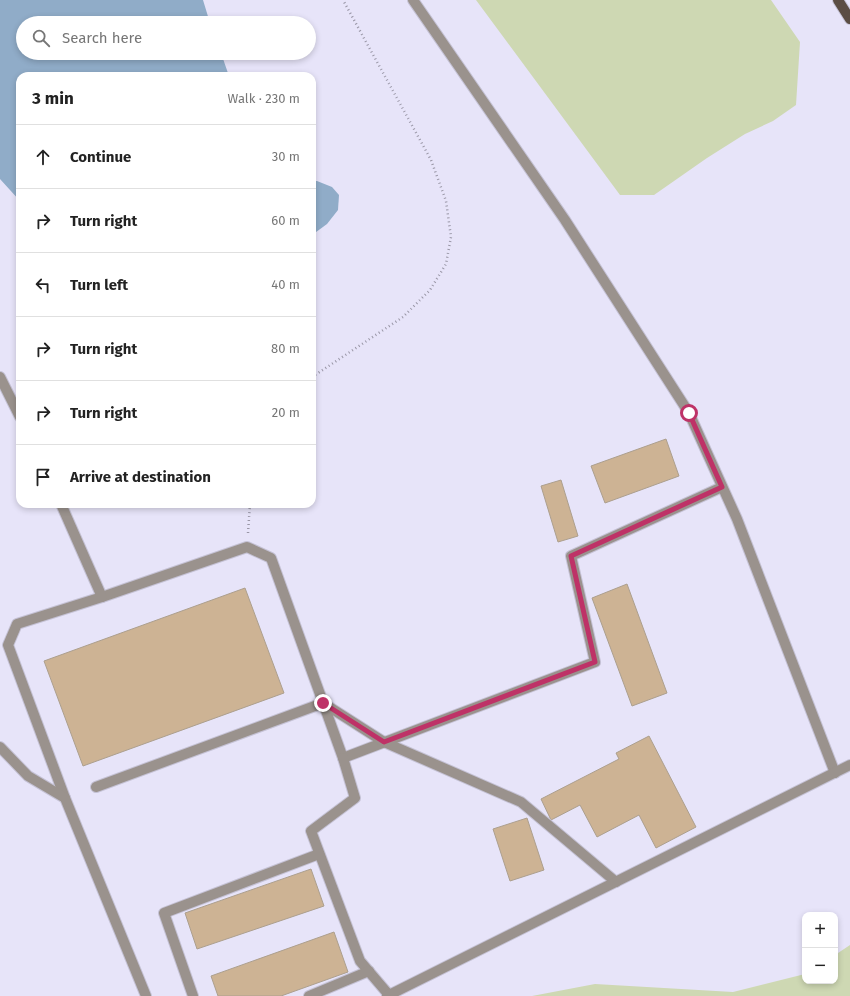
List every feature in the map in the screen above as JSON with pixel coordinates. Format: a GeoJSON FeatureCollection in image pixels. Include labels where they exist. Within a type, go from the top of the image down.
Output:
{"type":"FeatureCollection","features":[{"type":"Feature","properties":{"kind":"main road"},"geometry":{"type":"LineString","coordinates":[[838,0],[850,19]]}},
{"type":"Feature","properties":{"kind":"street"},"geometry":{"type":"LineString","coordinates":[[413,0],[565,220],[689,413],[737,519],[834,773]]}},
{"type":"Feature","properties":{"kind":"street"},"geometry":{"type":"LineString","coordinates":[[0,377],[16,409]]}},
{"type":"Feature","properties":{"kind":"street"},"geometry":{"type":"LineString","coordinates":[[343,758],[595,662],[571,556],[722,487]]}},
{"type":"Feature","properties":{"kind":"street"},"geometry":{"type":"LineString","coordinates":[[63,508],[102,597]]}},
{"type":"Feature","properties":{"kind":"street"},"geometry":{"type":"LineString","coordinates":[[146,996],[65,798],[8,645],[17,624],[102,597],[247,547],[271,558],[343,758],[355,798],[311,830],[360,961],[388,995],[850,765]]}},
{"type":"Feature","properties":{"kind":"street"},"geometry":{"type":"LineString","coordinates":[[323,703],[384,742],[521,802],[616,882]]}},
{"type":"Feature","properties":{"kind":"street"},"geometry":{"type":"LineString","coordinates":[[96,787],[323,703]]}},
{"type":"Feature","properties":{"kind":"street"},"geometry":{"type":"LineString","coordinates":[[0,747],[28,776],[65,798]]}},
{"type":"Feature","properties":{"kind":"street"},"geometry":{"type":"LineString","coordinates":[[193,996],[164,913],[320,854]]}},
{"type":"Feature","properties":{"kind":"street"},"geometry":{"type":"LineString","coordinates":[[309,996],[369,972]]}},
{"type":"Feature","properties":{"kind":"path"},"geometry":{"type":"LineString","coordinates":[[316,375],[403,317],[430,290],[446,264],[450,237],[446,201],[431,160],[342,0]]}},
{"type":"Feature","properties":{"kind":"path"},"geometry":{"type":"LineString","coordinates":[[247,547],[250,508]]}},
{"type":"Feature","properties":{"kind":"green space"},"geometry":{"type":"Polygon","coordinates":[[[476,0],[771,0],[800,42],[796,105],[773,121],[745,134],[707,158],[654,195],[620,195],[476,0]]]}},
{"type":"Feature","properties":{"kind":"green space"},"geometry":{"type":"Polygon","coordinates":[[[850,945],[850,996],[532,996],[595,984],[733,992],[802,975],[802,984],[838,984],[838,953],[850,945]]]}},
{"type":"Feature","properties":{"kind":"water"},"geometry":{"type":"Polygon","coordinates":[[[0,0],[203,0],[208,16],[16,16],[16,60],[223,60],[228,72],[16,72],[16,197],[0,179],[0,0]]]}},
{"type":"Feature","properties":{"kind":"water"},"geometry":{"type":"Polygon","coordinates":[[[316,181],[332,187],[339,195],[338,210],[327,224],[316,232],[316,181]]]}},
{"type":"Feature","properties":{"kind":"building"},"geometry":{"type":"Polygon","coordinates":[[[666,439],[679,476],[605,503],[591,466],[666,439]]]}},
{"type":"Feature","properties":{"kind":"building"},"geometry":{"type":"Polygon","coordinates":[[[561,480],[578,536],[558,542],[541,486],[561,480]]]}},
{"type":"Feature","properties":{"kind":"building"},"geometry":{"type":"Polygon","coordinates":[[[627,584],[667,693],[632,706],[592,598],[627,584]]]}},
{"type":"Feature","properties":{"kind":"building"},"geometry":{"type":"Polygon","coordinates":[[[245,588],[284,693],[83,766],[44,661],[245,588]]]}},
{"type":"Feature","properties":{"kind":"building"},"geometry":{"type":"Polygon","coordinates":[[[649,736],[696,827],[656,848],[639,815],[597,837],[580,805],[551,820],[541,799],[619,759],[616,753],[649,736]]]}},
{"type":"Feature","properties":{"kind":"building"},"geometry":{"type":"Polygon","coordinates":[[[527,818],[544,870],[510,881],[493,829],[527,818]]]}},
{"type":"Feature","properties":{"kind":"building"},"geometry":{"type":"Polygon","coordinates":[[[311,869],[324,906],[197,949],[185,913],[311,869]]]}},
{"type":"Feature","properties":{"kind":"building"},"geometry":{"type":"Polygon","coordinates":[[[334,932],[348,972],[281,996],[218,996],[211,976],[334,932]]]}},
{"type":"Feature","properties":{"kind":"route"},"geometry":{"type":"LineString","coordinates":[[323,703],[384,742],[595,662],[571,556],[722,487],[689,413]]}}]}
